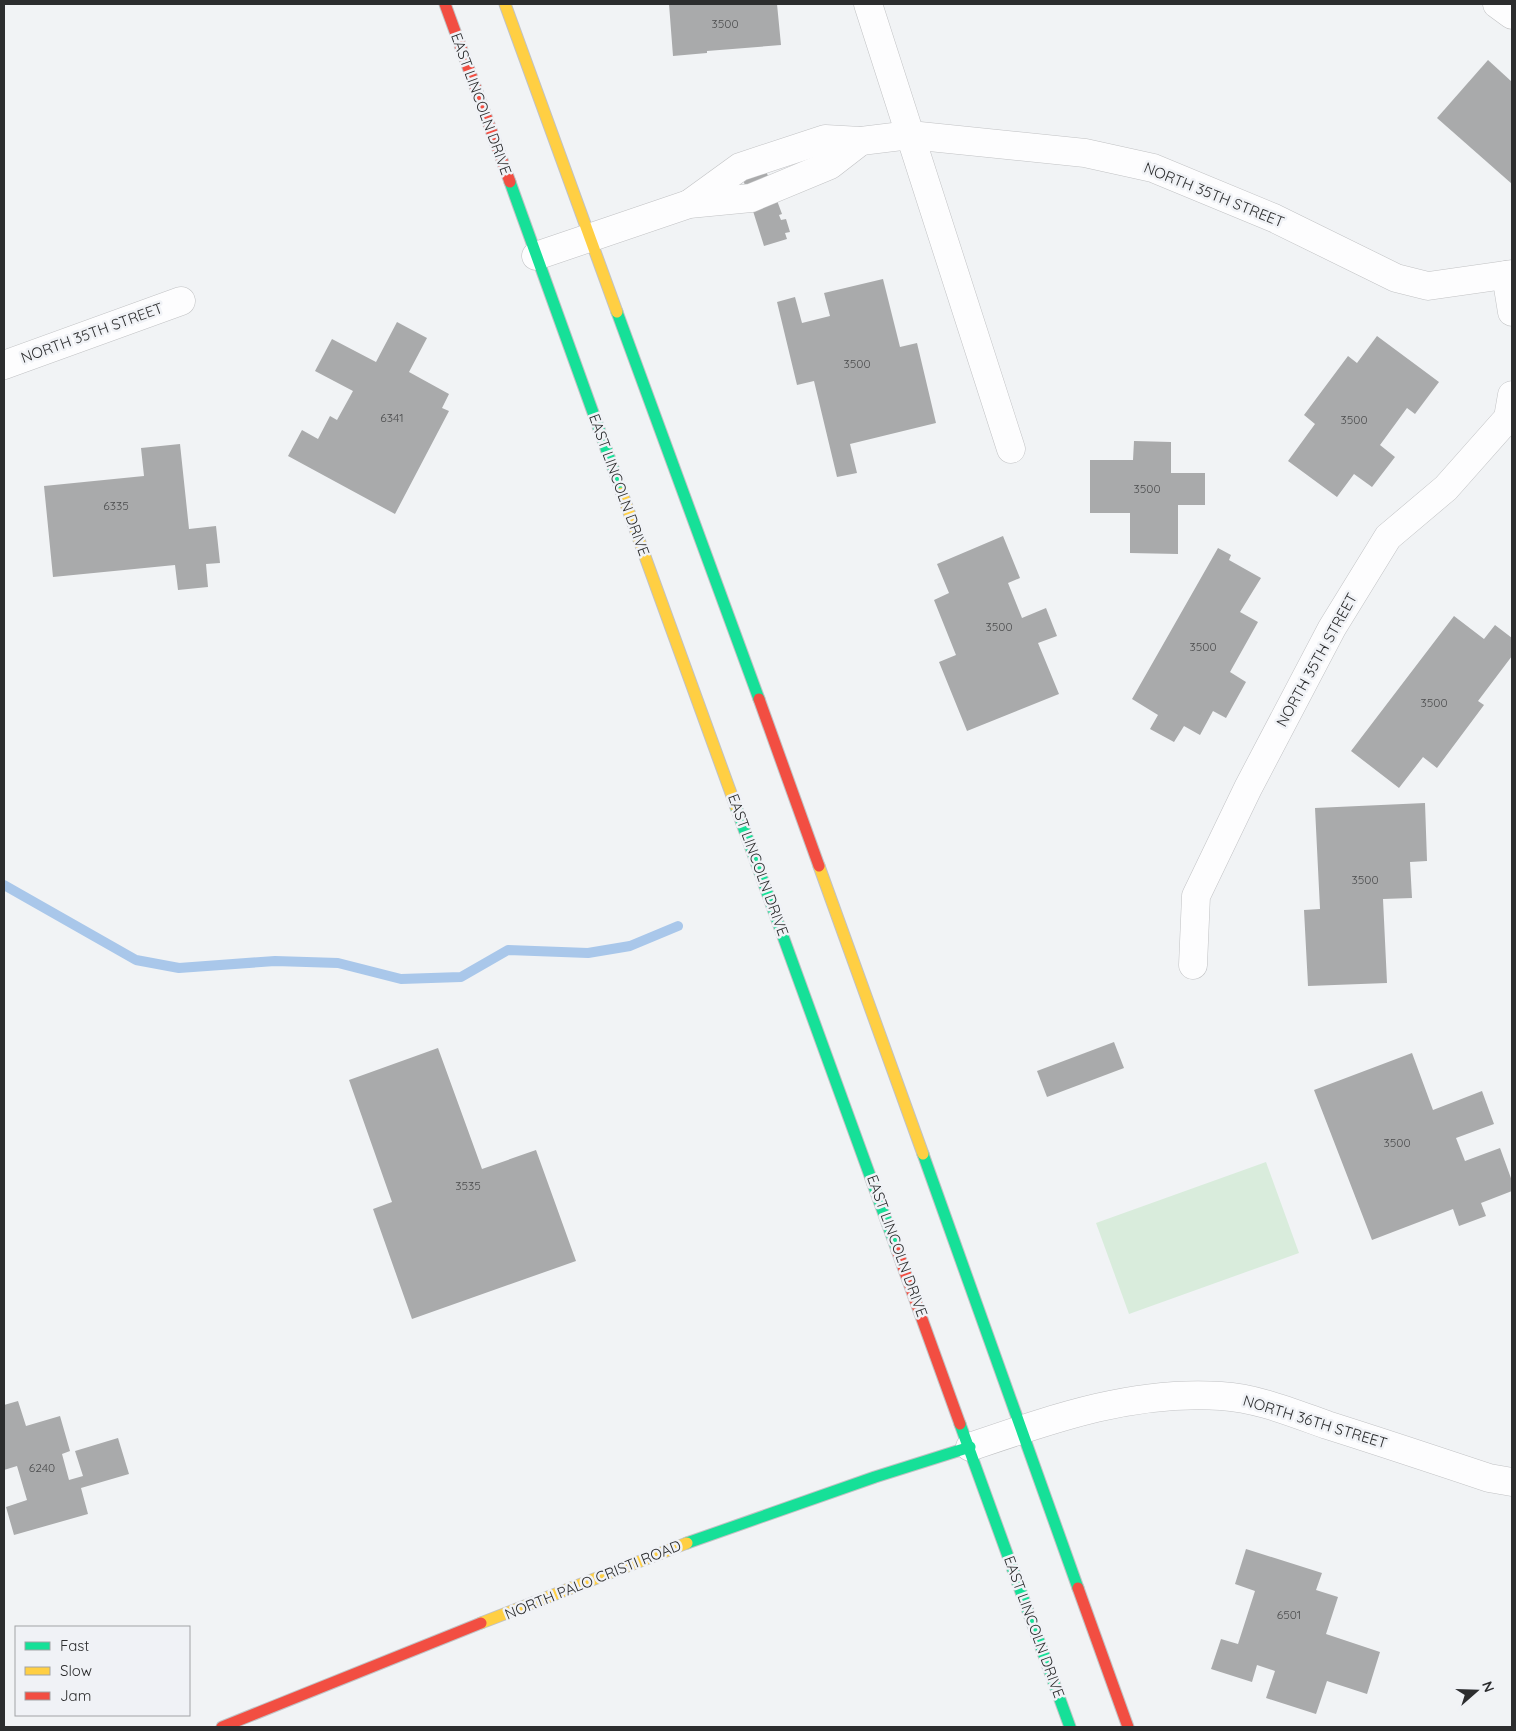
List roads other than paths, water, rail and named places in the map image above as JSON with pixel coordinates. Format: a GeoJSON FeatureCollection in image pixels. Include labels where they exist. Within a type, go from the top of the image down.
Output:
{"type":"FeatureCollection","features":[{"type":"Feature","properties":{"kind":"main road","name":"EAST LINCOLN DRIVE"},"geometry":{"type":"LineString","coordinates":[[445,4],[1070,1727]]}},
{"type":"Feature","properties":{"kind":"main road"},"geometry":{"type":"LineString","coordinates":[[505,4],[838,919],[1128,1727]]}},
{"type":"Feature","properties":{"kind":"main road","name":"NORTH PALO CRISTI ROAD"},"geometry":{"type":"LineString","coordinates":[[222,1727],[687,1542],[921,1461],[970,1447]]}},
{"type":"Feature","properties":{"kind":"street"},"geometry":{"type":"LineString","coordinates":[[868,4],[1011,449]]}},
{"type":"Feature","properties":{"kind":"street"},"geometry":{"type":"LineString","coordinates":[[1496,4],[1512,16]]}},
{"type":"Feature","properties":{"kind":"street","name":"NORTH 35TH STREET"},"geometry":{"type":"LineString","coordinates":[[536,256],[689,204],[750,198],[830,165],[861,141],[910,135],[1085,153],[1153,168],[1274,218],[1396,278],[1428,286],[1509,274],[1512,312]]}},
{"type":"Feature","properties":{"kind":"street","name":"NORTH 35TH STREET"},"geometry":{"type":"LineString","coordinates":[[4,365],[181,300]]}},
{"type":"Feature","properties":{"kind":"street","name":"NORTH 35TH STREET"},"geometry":{"type":"LineString","coordinates":[[1193,965],[1196,896],[1248,788],[1332,628],[1388,538],[1446,488],[1508,418],[1512,395]]}},
{"type":"Feature","properties":{"kind":"street","name":"NORTH 36TH STREET"},"geometry":{"type":"LineString","coordinates":[[970,1447],[1111,1404],[1155,1396],[1223,1396],[1278,1409],[1489,1478],[1512,1482]]}},
{"type":"Feature","properties":{"kind":"waterway"},"geometry":{"type":"LineString","coordinates":[[4,885],[136,960],[179,968],[275,961],[338,963],[401,979],[461,977],[508,950],[588,953],[630,946],[678,926]]}}]}
